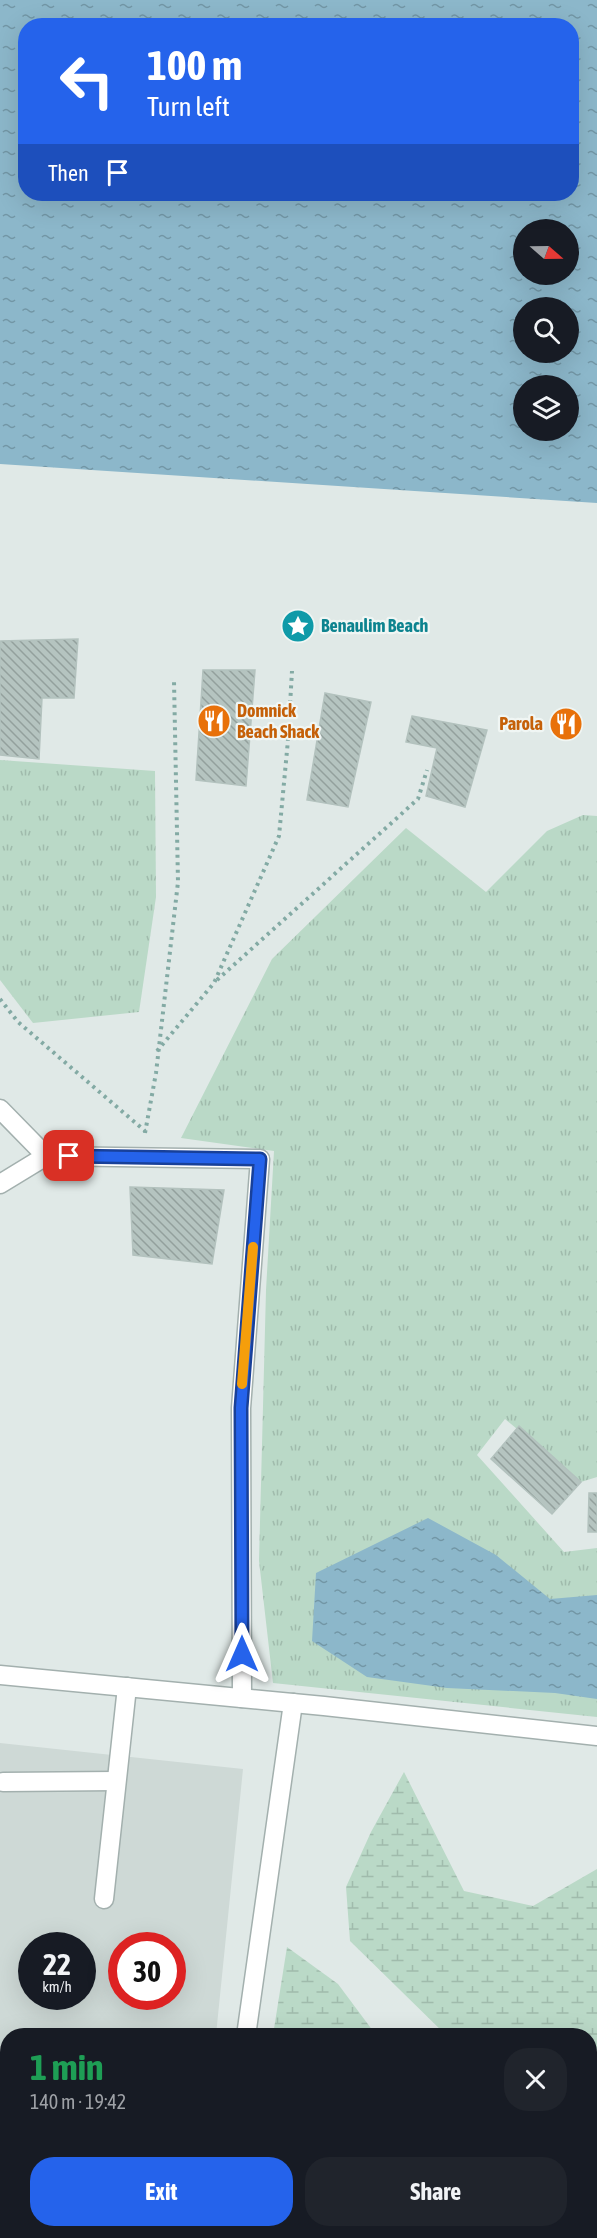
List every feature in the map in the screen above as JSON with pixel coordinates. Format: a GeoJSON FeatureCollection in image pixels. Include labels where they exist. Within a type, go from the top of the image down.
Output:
{"type":"FeatureCollection","features":[{"type":"Feature","properties":{"kind":"street"},"geometry":{"type":"LineString","coordinates":[[0,1108],[46,1156]]}},
{"type":"Feature","properties":{"kind":"street"},"geometry":{"type":"LineString","coordinates":[[0,1184],[46,1156],[260,1159],[241,1408],[242,1698]]}},
{"type":"Feature","properties":{"kind":"street"},"geometry":{"type":"LineString","coordinates":[[0,1675],[293,1703],[597,1736]]}},
{"type":"Feature","properties":{"kind":"street"},"geometry":{"type":"LineString","coordinates":[[104,1899],[127,1687]]}},
{"type":"Feature","properties":{"kind":"street"},"geometry":{"type":"LineString","coordinates":[[247,2028],[293,1703]]}},
{"type":"Feature","properties":{"kind":"street"},"geometry":{"type":"LineString","coordinates":[[3,1782],[116,1781]]}},
{"type":"Feature","properties":{"kind":"path"},"geometry":{"type":"LineString","coordinates":[[214,983],[279,836],[292,671]]}},
{"type":"Feature","properties":{"kind":"path"},"geometry":{"type":"LineString","coordinates":[[141,1157],[156,1073],[178,882],[174,681]]}},
{"type":"Feature","properties":{"kind":"path"},"geometry":{"type":"LineString","coordinates":[[157,1052],[214,983],[418,799],[427,770]]}},
{"type":"Feature","properties":{"kind":"path"},"geometry":{"type":"LineString","coordinates":[[0,999],[18,1022],[145,1131]]}},
{"type":"Feature","properties":{"kind":"shaded area"},"geometry":{"type":"Polygon","coordinates":[[[0,1743],[243,1769],[217,2028],[0,2028],[0,1743]]]}},
{"type":"Feature","properties":{"kind":"green space"},"geometry":{"type":"Polygon","coordinates":[[[0,760],[155,771],[156,897],[139,1012],[33,1023],[0,980],[0,760]]]}},
{"type":"Feature","properties":{"kind":"green space"},"geometry":{"type":"Polygon","coordinates":[[[583,815],[597,816],[597,1477],[581,1482],[505,1419],[477,1455],[564,1552],[597,1548],[597,1717],[273,1683],[259,1561],[266,1290],[274,1151],[181,1138],[272,959],[406,828],[486,892],[547,831],[583,815]]]}},
{"type":"Feature","properties":{"kind":"green space"},"geometry":{"type":"Polygon","coordinates":[[[404,1772],[464,1891],[533,1906],[597,1869],[597,2028],[439,2028],[350,1941],[346,1887],[371,1832],[404,1772]]]}},
{"type":"Feature","properties":{"kind":"green space"},"geometry":{"type":"Polygon","coordinates":[[[287,1947],[338,1984],[371,2028],[274,2028],[287,1947]]]}},
{"type":"Feature","properties":{"kind":"water"},"geometry":{"type":"Polygon","coordinates":[[[0,0],[597,0],[597,503],[0,464],[0,0]]]}},
{"type":"Feature","properties":{"kind":"water"},"geometry":{"type":"Polygon","coordinates":[[[428,1518],[496,1555],[550,1599],[597,1595],[597,1699],[555,1693],[447,1688],[367,1677],[312,1641],[316,1573],[428,1518]]]}},
{"type":"Feature","properties":{"kind":"building"},"geometry":{"type":"Polygon","coordinates":[[[78,639],[74,698],[42,698],[39,759],[0,755],[0,641],[78,639]]]}},
{"type":"Feature","properties":{"kind":"building"},"geometry":{"type":"Polygon","coordinates":[[[203,670],[255,670],[246,786],[196,780],[203,670]]]}},
{"type":"Feature","properties":{"kind":"building"},"geometry":{"type":"Polygon","coordinates":[[[325,693],[371,702],[348,807],[307,800],[325,693]]]}},
{"type":"Feature","properties":{"kind":"building"},"geometry":{"type":"Polygon","coordinates":[[[412,716],[487,730],[465,807],[426,796],[437,748],[406,742],[412,716]]]}},
{"type":"Feature","properties":{"kind":"building"},"geometry":{"type":"Polygon","coordinates":[[[130,1187],[224,1190],[212,1264],[133,1255],[130,1187]]]}},
{"type":"Feature","properties":{"kind":"building"},"geometry":{"type":"Polygon","coordinates":[[[519,1426],[581,1482],[552,1514],[491,1459],[519,1426]]]}},
{"type":"Feature","properties":{"kind":"building"},"geometry":{"type":"Polygon","coordinates":[[[589,1493],[597,1493],[597,1532],[588,1532],[589,1493]]]}},
{"type":"Feature","properties":{"kind":"slow traffic"},"geometry":{"type":"LineString","coordinates":[[242,1384],[253,1247]]}},
{"type":"Feature","properties":{"kind":"place","name":"Benaulim Beach"},"geometry":{"type":"Point","coordinates":[298,626]}},
{"type":"Feature","properties":{"kind":"place","name":"Domnick Beach Shack"},"geometry":{"type":"Point","coordinates":[214,721]}},
{"type":"Feature","properties":{"kind":"place","name":"Parola"},"geometry":{"type":"Point","coordinates":[566,724]}},
{"type":"Feature","properties":{"kind":"route"},"geometry":{"type":"LineString","coordinates":[[69,1156],[260,1159],[241,1408],[242,1654]]}}]}
